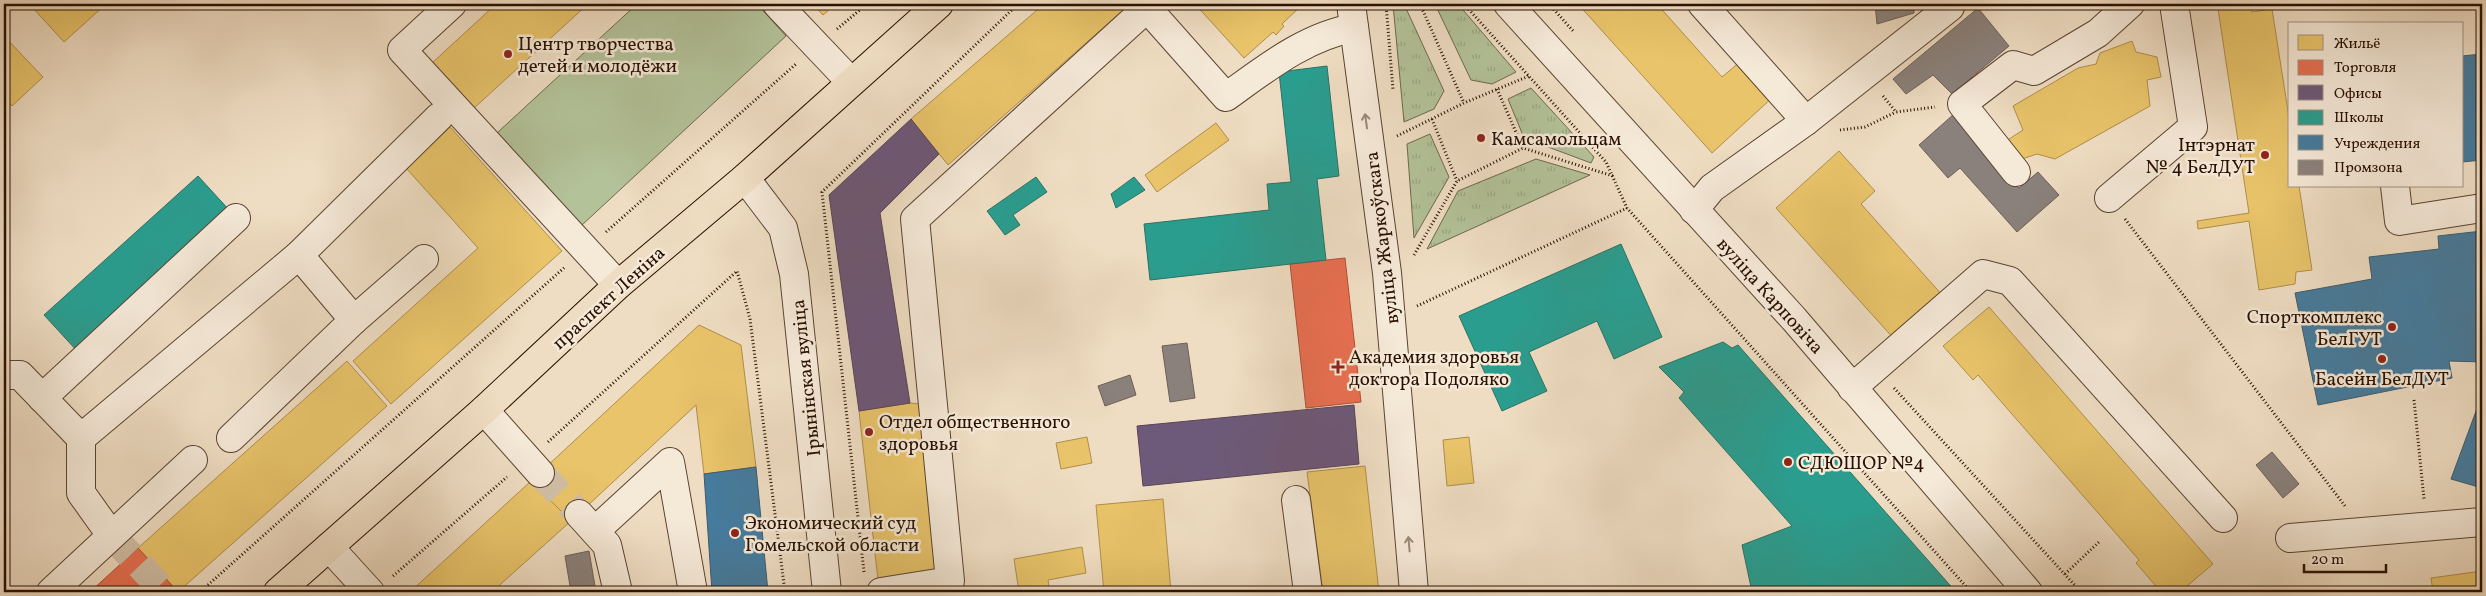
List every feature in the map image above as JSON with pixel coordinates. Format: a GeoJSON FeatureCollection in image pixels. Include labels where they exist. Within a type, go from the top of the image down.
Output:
{"type":"FeatureCollection","features":[{"type":"Feature","properties":{"kind":"main road","name":"праспект Леніна"},"geometry":{"type":"LineString","coordinates":[[278,592],[484,410],[618,285],[745,178],[939,4]]}},
{"type":"Feature","properties":{"kind":"street"},"geometry":{"type":"LineString","coordinates":[[452,4],[402,50],[618,285]]}},
{"type":"Feature","properties":{"kind":"street"},"geometry":{"type":"LineString","coordinates":[[777,4],[851,82]]}},
{"type":"Feature","properties":{"kind":"street","name":"вуліца Карповіча"},"geometry":{"type":"LineString","coordinates":[[1508,4],[1794,319],[2028,592]]}},
{"type":"Feature","properties":{"kind":"street"},"geometry":{"type":"LineString","coordinates":[[1702,4],[1806,121]]}},
{"type":"Feature","properties":{"kind":"street"},"geometry":{"type":"LineString","coordinates":[[2016,172],[1962,104],[2013,65],[2034,71],[2098,33],[2130,4]]}},
{"type":"Feature","properties":{"kind":"street"},"geometry":{"type":"LineString","coordinates":[[2109,198],[2193,127],[2174,4]]}},
{"type":"Feature","properties":{"kind":"street"},"geometry":{"type":"LineString","coordinates":[[1694,210],[1712,188],[1806,121],[1950,6]]}},
{"type":"Feature","properties":{"kind":"street"},"geometry":{"type":"LineString","coordinates":[[873,582],[950,581],[915,219],[1147,8],[1226,97],[1272,63],[1331,32],[1353,16]]}},
{"type":"Feature","properties":{"kind":"street","name":"вуліца Жаркоўскага"},"geometry":{"type":"LineString","coordinates":[[1353,16],[1387,273],[1414,592]]}},
{"type":"Feature","properties":{"kind":"street"},"geometry":{"type":"LineString","coordinates":[[81,438],[299,255],[439,117]]}},
{"type":"Feature","properties":{"kind":"street","name":"Ірынінская вуліца"},"geometry":{"type":"LineString","coordinates":[[745,178],[784,228],[794,274],[828,592]]}},
{"type":"Feature","properties":{"kind":"street"},"geometry":{"type":"LineString","coordinates":[[2395,188],[2399,221],[2482,208]]}},
{"type":"Feature","properties":{"kind":"street"},"geometry":{"type":"LineString","coordinates":[[42,398],[236,218]]}},
{"type":"Feature","properties":{"kind":"street"},"geometry":{"type":"LineString","coordinates":[[299,255],[354,320]]}},
{"type":"Feature","properties":{"kind":"street"},"geometry":{"type":"LineString","coordinates":[[231,438],[354,320],[424,259]]}},
{"type":"Feature","properties":{"kind":"street"},"geometry":{"type":"LineString","coordinates":[[1852,388],[1983,274],[2010,281],[2223,518]]}},
{"type":"Feature","properties":{"kind":"street"},"geometry":{"type":"LineString","coordinates":[[4,374],[20,375],[81,438],[81,493],[111,535]]}},
{"type":"Feature","properties":{"kind":"street"},"geometry":{"type":"LineString","coordinates":[[484,410],[534,467]]}},
{"type":"Feature","properties":{"kind":"street"},"geometry":{"type":"LineString","coordinates":[[51,592],[194,460]]}},
{"type":"Feature","properties":{"kind":"street"},"geometry":{"type":"LineString","coordinates":[[618,592],[607,545],[587,522],[670,462],[693,592]]}},
{"type":"Feature","properties":{"kind":"street"},"geometry":{"type":"LineString","coordinates":[[1296,500],[1308,592]]}},
{"type":"Feature","properties":{"kind":"street"},"geometry":{"type":"LineString","coordinates":[[2290,538],[2482,522]]}},
{"type":"Feature","properties":{"kind":"street"},"geometry":{"type":"LineString","coordinates":[[329,547],[379,586]]}},
{"type":"Feature","properties":{"kind":"path"},"geometry":{"type":"LineString","coordinates":[[200,592],[586,249],[867,4]]}},
{"type":"Feature","properties":{"kind":"path"},"geometry":{"type":"LineString","coordinates":[[873,582],[822,192],[1018,4]]}},
{"type":"Feature","properties":{"kind":"path"},"geometry":{"type":"LineString","coordinates":[[1420,4],[1464,103]]}},
{"type":"Feature","properties":{"kind":"path"},"geometry":{"type":"LineString","coordinates":[[1464,4],[1606,162],[1627,208],[1971,592]]}},
{"type":"Feature","properties":{"kind":"path"},"geometry":{"type":"LineString","coordinates":[[1866,73],[1896,112],[1962,104]]}},
{"type":"Feature","properties":{"kind":"path"},"geometry":{"type":"LineString","coordinates":[[1396,137],[1464,103],[1529,76]]}},
{"type":"Feature","properties":{"kind":"path"},"geometry":{"type":"LineString","coordinates":[[1497,89],[1523,148]]}},
{"type":"Feature","properties":{"kind":"path"},"geometry":{"type":"LineString","coordinates":[[1432,119],[1457,181]]}},
{"type":"Feature","properties":{"kind":"path"},"geometry":{"type":"LineString","coordinates":[[1412,257],[1457,181],[1523,148],[1613,176]]}},
{"type":"Feature","properties":{"kind":"path"},"geometry":{"type":"LineString","coordinates":[[2109,198],[2365,532]]}},
{"type":"Feature","properties":{"kind":"path"},"geometry":{"type":"LineString","coordinates":[[1411,309],[1627,208]]}},
{"type":"Feature","properties":{"kind":"path"},"geometry":{"type":"LineString","coordinates":[[379,586],[534,467],[737,271],[750,320],[785,592]]}},
{"type":"Feature","properties":{"kind":"path"},"geometry":{"type":"LineString","coordinates":[[2414,400],[2427,527]]}},
{"type":"Feature","properties":{"kind":"path"},"geometry":{"type":"LineString","coordinates":[[2065,574],[2100,541]]}},
{"type":"Feature","properties":{"kind":"green space"},"geometry":{"type":"Polygon","coordinates":[[[637,4],[757,4],[786,36],[582,225],[497,133],[637,4]]]}},
{"type":"Feature","properties":{"kind":"green space"},"geometry":{"type":"Polygon","coordinates":[[[1393,4],[1404,4],[1444,91],[1434,109],[1404,122],[1393,4]]]}},
{"type":"Feature","properties":{"kind":"green space"},"geometry":{"type":"Polygon","coordinates":[[[1435,4],[1458,4],[1516,72],[1492,84],[1471,80],[1435,4]]]}},
{"type":"Feature","properties":{"kind":"green space"},"geometry":{"type":"Polygon","coordinates":[[[1531,88],[1594,157],[1591,163],[1524,138],[1508,99],[1531,88]]]}},
{"type":"Feature","properties":{"kind":"green space"},"geometry":{"type":"Polygon","coordinates":[[[1430,134],[1449,177],[1414,238],[1407,144],[1430,134]]]}},
{"type":"Feature","properties":{"kind":"green space"},"geometry":{"type":"Polygon","coordinates":[[[1536,159],[1590,175],[1427,249],[1458,191],[1536,159]]]}},
{"type":"Feature","properties":{"kind":"building: Жильё"},"geometry":{"type":"Polygon","coordinates":[[[36,4],[106,4],[64,42],[32,7],[36,4]]]}},
{"type":"Feature","properties":{"kind":"building: Жильё"},"geometry":{"type":"Polygon","coordinates":[[[496,4],[588,4],[473,109],[431,64],[496,4]]]}},
{"type":"Feature","properties":{"kind":"building: Жильё"},"geometry":{"type":"Polygon","coordinates":[[[813,4],[836,4],[823,15],[813,4]]]}},
{"type":"Feature","properties":{"kind":"building: Жильё"},"geometry":{"type":"Polygon","coordinates":[[[1044,4],[1130,4],[948,165],[911,119],[1044,4]]]}},
{"type":"Feature","properties":{"kind":"building: Жильё"},"geometry":{"type":"Polygon","coordinates":[[[1195,4],[1303,4],[1282,24],[1284,26],[1276,35],[1273,32],[1244,58],[1195,4]]]}},
{"type":"Feature","properties":{"kind":"building: Жильё"},"geometry":{"type":"Polygon","coordinates":[[[1578,4],[1657,4],[1722,77],[1741,61],[1773,97],[1712,153],[1578,4]]]}},
{"type":"Feature","properties":{"kind":"building: Жильё","name":"Інтэрнат № 4 БелДУТ"},"geometry":{"type":"Polygon","coordinates":[[[2251,4],[2252,12],[2272,9],[2288,111],[2288,188],[2299,188],[2312,270],[2296,272],[2295,284],[2259,290],[2249,221],[2198,229],[2197,221],[2249,213],[2218,9],[2251,4]]]}},
{"type":"Feature","properties":{"kind":"building: Жильё"},"geometry":{"type":"Polygon","coordinates":[[[4,36],[43,77],[12,106],[4,97],[4,36]]]}},
{"type":"Feature","properties":{"kind":"building: Жильё"},"geometry":{"type":"Polygon","coordinates":[[[2132,41],[2136,52],[2157,57],[2161,77],[2147,80],[2150,106],[2055,159],[2037,154],[2016,161],[2003,143],[2023,130],[2013,106],[2078,68],[2096,64],[2100,53],[2132,41]]]}},
{"type":"Feature","properties":{"kind":"building: Жильё"},"geometry":{"type":"Polygon","coordinates":[[[1216,123],[1229,140],[1157,192],[1145,175],[1216,123]]]}},
{"type":"Feature","properties":{"kind":"building: Жильё"},"geometry":{"type":"Polygon","coordinates":[[[450,127],[562,251],[391,404],[353,361],[478,248],[406,168],[450,127]]]}},
{"type":"Feature","properties":{"kind":"building: Жильё"},"geometry":{"type":"Polygon","coordinates":[[[1839,151],[1875,191],[1861,204],[1943,296],[1895,340],[1776,208],[1839,151]]]}},
{"type":"Feature","properties":{"kind":"building: Жильё"},"geometry":{"type":"Polygon","coordinates":[[[1989,307],[2213,564],[2180,592],[2161,592],[2136,563],[2139,560],[1978,375],[1973,380],[1943,346],[1989,307]]]}},
{"type":"Feature","properties":{"kind":"building: Жильё"},"geometry":{"type":"Polygon","coordinates":[[[699,325],[741,345],[756,467],[704,474],[696,405],[571,521],[531,481],[699,325]]]}},
{"type":"Feature","properties":{"kind":"building: Жильё"},"geometry":{"type":"Polygon","coordinates":[[[347,361],[387,406],[178,592],[138,548],[347,361]]]}},
{"type":"Feature","properties":{"kind":"building: Жильё"},"geometry":{"type":"Polygon","coordinates":[[[910,403],[920,404],[940,572],[878,580],[859,411],[910,403]]]}},
{"type":"Feature","properties":{"kind":"building: Жильё"},"geometry":{"type":"Polygon","coordinates":[[[1087,437],[1092,463],[1061,469],[1056,443],[1087,437]]]}},
{"type":"Feature","properties":{"kind":"building: Жильё"},"geometry":{"type":"Polygon","coordinates":[[[1469,437],[1474,483],[1447,486],[1443,440],[1469,437]]]}},
{"type":"Feature","properties":{"kind":"building: Жильё"},"geometry":{"type":"Polygon","coordinates":[[[1365,466],[1379,592],[1323,592],[1307,472],[1365,466]]]}},
{"type":"Feature","properties":{"kind":"building: Жильё"},"geometry":{"type":"Polygon","coordinates":[[[531,481],[571,521],[492,592],[410,592],[531,481]]]}},
{"type":"Feature","properties":{"kind":"building: Жильё"},"geometry":{"type":"Polygon","coordinates":[[[1163,499],[1171,592],[1104,592],[1096,505],[1163,499]]]}},
{"type":"Feature","properties":{"kind":"building: Жильё"},"geometry":{"type":"Polygon","coordinates":[[[1082,547],[1086,573],[1048,580],[1050,592],[1019,592],[1014,559],[1082,547]]]}},
{"type":"Feature","properties":{"kind":"building: Жильё"},"geometry":{"type":"Polygon","coordinates":[[[2482,571],[2482,592],[2433,592],[2431,578],[2482,571]]]}},
{"type":"Feature","properties":{"kind":"building: Торговля"},"geometry":{"type":"Polygon","coordinates":[[[1345,258],[1361,402],[1306,408],[1290,264],[1345,258]]]}},
{"type":"Feature","properties":{"kind":"building: Торговля"},"geometry":{"type":"Polygon","coordinates":[[[138,548],[178,592],[90,592],[138,548]]]}},
{"type":"Feature","properties":{"kind":"building: Офисы"},"geometry":{"type":"Polygon","coordinates":[[[911,119],[939,154],[880,213],[910,403],[859,411],[829,195],[911,119]]]}},
{"type":"Feature","properties":{"kind":"building: Офисы"},"geometry":{"type":"Polygon","coordinates":[[[1354,405],[1359,464],[1143,486],[1137,426],[1354,405]]]}},
{"type":"Feature","properties":{"kind":"building: Школы"},"geometry":{"type":"Polygon","coordinates":[[[1327,66],[1339,176],[1317,179],[1326,260],[1150,280],[1144,224],[1269,210],[1267,184],[1291,182],[1279,72],[1327,66]]]}},
{"type":"Feature","properties":{"kind":"building: Школы"},"geometry":{"type":"Polygon","coordinates":[[[198,176],[231,212],[78,352],[44,315],[198,176]]]}},
{"type":"Feature","properties":{"kind":"building: Школы"},"geometry":{"type":"Polygon","coordinates":[[[1036,177],[1047,192],[1013,215],[1020,225],[1005,235],[987,211],[1036,177]]]}},
{"type":"Feature","properties":{"kind":"building: Школы"},"geometry":{"type":"Polygon","coordinates":[[[1134,177],[1145,190],[1116,208],[1111,194],[1134,177]]]}},
{"type":"Feature","properties":{"kind":"building: Школы"},"geometry":{"type":"Polygon","coordinates":[[[1621,244],[1662,337],[1614,359],[1597,321],[1529,352],[1547,391],[1502,411],[1459,316],[1621,244]]]}},
{"type":"Feature","properties":{"kind":"building: Школы","name":"СДЮШОР №4"},"geometry":{"type":"Polygon","coordinates":[[[1723,342],[1732,348],[1738,345],[1956,592],[1752,592],[1742,545],[1792,526],[1679,398],[1684,392],[1659,367],[1723,342]]]}},
{"type":"Feature","properties":{"kind":"building: Учреждения"},"geometry":{"type":"Polygon","coordinates":[[[2482,54],[2482,160],[2464,162],[2464,56],[2482,54]]]}},
{"type":"Feature","properties":{"kind":"building: Учреждения","name":"Спорткомплекс БелГУТ"},"geometry":{"type":"Polygon","coordinates":[[[2482,231],[2482,362],[2449,361],[2452,378],[2318,405],[2295,293],[2372,279],[2369,257],[2439,249],[2438,236],[2482,231]]]}},
{"type":"Feature","properties":{"kind":"building: Учреждения"},"geometry":{"type":"Polygon","coordinates":[[[2482,395],[2482,488],[2451,479],[2482,395]]]}},
{"type":"Feature","properties":{"kind":"building: Учреждения","name":"Экономический суд Гомельской области"},"geometry":{"type":"Polygon","coordinates":[[[756,467],[768,592],[712,592],[704,474],[756,467]]]}},
{"type":"Feature","properties":{"kind":"building: Промзона"},"geometry":{"type":"Polygon","coordinates":[[[1875,4],[1914,4],[1914,13],[1877,24],[1875,4]]]}},
{"type":"Feature","properties":{"kind":"building: Промзона"},"geometry":{"type":"Polygon","coordinates":[[[1978,8],[2009,46],[1952,94],[1933,75],[1906,94],[1893,79],[1978,8]]]}},
{"type":"Feature","properties":{"kind":"building: Промзона"},"geometry":{"type":"Polygon","coordinates":[[[1954,114],[2019,188],[2038,172],[2059,195],[2017,232],[1960,168],[1948,178],[1919,145],[1954,114]]]}},
{"type":"Feature","properties":{"kind":"building: Промзона"},"geometry":{"type":"Polygon","coordinates":[[[1187,343],[1195,398],[1170,402],[1162,346],[1187,343]]]}},
{"type":"Feature","properties":{"kind":"building: Промзона"},"geometry":{"type":"Polygon","coordinates":[[[1130,375],[1136,395],[1105,406],[1098,386],[1130,375]]]}},
{"type":"Feature","properties":{"kind":"building: Промзона"},"geometry":{"type":"Polygon","coordinates":[[[2272,452],[2299,484],[2283,498],[2256,465],[2272,452]]]}},
{"type":"Feature","properties":{"kind":"building: Промзона"},"geometry":{"type":"Polygon","coordinates":[[[589,551],[596,592],[571,592],[565,556],[589,551]]]}},
{"type":"Feature","properties":{"kind":"tunnel"},"geometry":{"type":"LineString","coordinates":[[540,473],[579,514]]}},
{"type":"Feature","properties":{"kind":"tunnel"},"geometry":{"type":"LineString","coordinates":[[111,535],[165,592]]}},
{"type":"Feature","properties":{"kind":"place","name":"Центр творчества детей и молодёжи"},"geometry":{"type":"Point","coordinates":[508,54]}},
{"type":"Feature","properties":{"kind":"place","name":"Камсамольцам"},"geometry":{"type":"Point","coordinates":[1481,138]}},
{"type":"Feature","properties":{"kind":"place","name":"Інтэрнат № 4 БелДУТ"},"geometry":{"type":"Point","coordinates":[2265,155]}},
{"type":"Feature","properties":{"kind":"place","name":"Спорткомплекс БелГУТ"},"geometry":{"type":"Point","coordinates":[2392,327]}},
{"type":"Feature","properties":{"kind":"place","name":"Басейн БелДУТ"},"geometry":{"type":"Point","coordinates":[2382,359]}},
{"type":"Feature","properties":{"kind":"place","name":"Академия здоровья доктора Подоляко"},"geometry":{"type":"Point","coordinates":[1338,367]}},
{"type":"Feature","properties":{"kind":"place","name":"Отдел общественного здоровья"},"geometry":{"type":"Point","coordinates":[869,432]}},
{"type":"Feature","properties":{"kind":"place","name":"СДЮШОР №4"},"geometry":{"type":"Point","coordinates":[1788,462]}},
{"type":"Feature","properties":{"kind":"place","name":"Экономический суд Гомельской области"},"geometry":{"type":"Point","coordinates":[735,533]}}]}
